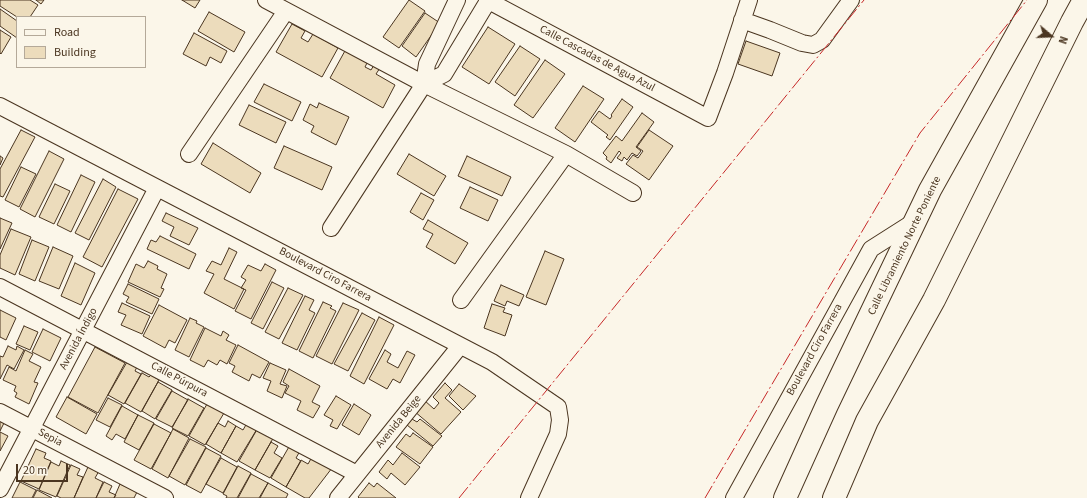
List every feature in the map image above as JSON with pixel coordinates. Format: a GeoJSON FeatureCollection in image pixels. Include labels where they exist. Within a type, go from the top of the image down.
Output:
{"type":"FeatureCollection","features":[{"type":"Feature","properties":{"kind":"highway","name":"Calle Libramiento Norte Poniente"},"geometry":{"type":"LineString","coordinates":[[785,498],[827,405],[930,190],[1036,0]]}},
{"type":"Feature","properties":{"kind":"highway"},"geometry":{"type":"LineString","coordinates":[[834,498],[867,421],[934,300],[1084,0]]}},
{"type":"Feature","properties":{"kind":"street"},"geometry":{"type":"LineString","coordinates":[[266,0],[424,84],[566,154],[633,193]]}},
{"type":"Feature","properties":{"kind":"street"},"geometry":{"type":"LineString","coordinates":[[331,228],[424,84],[427,64],[457,0]]}},
{"type":"Feature","properties":{"kind":"street"},"geometry":{"type":"LineString","coordinates":[[424,84],[444,74],[487,0]]}},
{"type":"Feature","properties":{"kind":"street","name":"Calle Cascadas de Agua Azul"},"geometry":{"type":"LineString","coordinates":[[487,0],[708,118],[725,73],[742,20]]}},
{"type":"Feature","properties":{"kind":"street"},"geometry":{"type":"LineString","coordinates":[[749,0],[742,20],[802,43],[813,45],[822,40],[851,0]]}},
{"type":"Feature","properties":{"kind":"street"},"geometry":{"type":"LineString","coordinates":[[189,154],[286,10]]}},
{"type":"Feature","properties":{"kind":"street","name":"Boulevard Ciro Farrera"},"geometry":{"type":"LineString","coordinates":[[0,106],[492,362],[558,407],[560,420],[558,434],[529,498]]}},
{"type":"Feature","properties":{"kind":"street"},"geometry":{"type":"LineString","coordinates":[[461,300],[566,154]]}},
{"type":"Feature","properties":{"kind":"street","name":"Avenida Índigo"},"geometry":{"type":"LineString","coordinates":[[0,489],[157,188]]}},
{"type":"Feature","properties":{"kind":"street","name":"Boulevard Ciro Farrera"},"geometry":{"type":"LineString","coordinates":[[734,498],[871,249],[915,221]]}},
{"type":"Feature","properties":{"kind":"street","name":"Calle Púrpura"},"geometry":{"type":"LineString","coordinates":[[0,287],[357,474]]}},
{"type":"Feature","properties":{"kind":"street","name":"Avenida Beige"},"geometry":{"type":"LineString","coordinates":[[338,498],[460,346]]}},
{"type":"Feature","properties":{"kind":"street","name":"Sepia"},"geometry":{"type":"LineString","coordinates":[[0,412],[164,498]]}},
{"type":"Feature","properties":{"kind":"building"},"geometry":{"type":"Polygon","coordinates":[[[0,0],[30,0],[38,5],[31,16],[16,16],[0,6],[0,0]]]}},
{"type":"Feature","properties":{"kind":"building"},"geometry":{"type":"Polygon","coordinates":[[[36,0],[44,0],[41,4],[36,0]]]}},
{"type":"Feature","properties":{"kind":"building"},"geometry":{"type":"Polygon","coordinates":[[[182,0],[200,0],[195,8],[182,0]]]}},
{"type":"Feature","properties":{"kind":"building"},"geometry":{"type":"Polygon","coordinates":[[[409,0],[425,11],[399,48],[383,37],[409,0]]]}},
{"type":"Feature","properties":{"kind":"building"},"geometry":{"type":"Polygon","coordinates":[[[0,9],[16,20],[16,37],[0,26],[0,9]]]}},
{"type":"Feature","properties":{"kind":"building"},"geometry":{"type":"Polygon","coordinates":[[[209,12],[245,32],[234,52],[198,31],[209,12]]]}},
{"type":"Feature","properties":{"kind":"building"},"geometry":{"type":"Polygon","coordinates":[[[425,13],[440,23],[416,57],[402,46],[425,13]]]}},
{"type":"Feature","properties":{"kind":"building"},"geometry":{"type":"Polygon","coordinates":[[[292,24],[305,31],[301,38],[308,42],[313,34],[338,48],[322,77],[276,52],[292,24]]]}},
{"type":"Feature","properties":{"kind":"building"},"geometry":{"type":"Polygon","coordinates":[[[488,27],[515,44],[489,84],[462,67],[488,27]]]}},
{"type":"Feature","properties":{"kind":"building"},"geometry":{"type":"Polygon","coordinates":[[[0,30],[11,37],[1,54],[0,53],[0,30]]]}},
{"type":"Feature","properties":{"kind":"building"},"geometry":{"type":"Polygon","coordinates":[[[194,33],[227,51],[221,63],[210,57],[206,66],[183,54],[194,33]]]}},
{"type":"Feature","properties":{"kind":"building"},"geometry":{"type":"Polygon","coordinates":[[[746,41],[780,53],[772,76],[738,64],[746,41]]]}},
{"type":"Feature","properties":{"kind":"building"},"geometry":{"type":"Polygon","coordinates":[[[520,46],[540,59],[515,96],[495,82],[520,46]]]}},
{"type":"Feature","properties":{"kind":"building"},"geometry":{"type":"Polygon","coordinates":[[[346,49],[368,61],[365,67],[371,70],[374,65],[380,68],[376,74],[395,85],[383,108],[330,78],[346,49]]]}},
{"type":"Feature","properties":{"kind":"building"},"geometry":{"type":"Polygon","coordinates":[[[545,60],[565,74],[533,118],[514,105],[545,60]]]}},
{"type":"Feature","properties":{"kind":"building"},"geometry":{"type":"Polygon","coordinates":[[[264,84],[301,102],[292,121],[254,102],[264,84]]]}},
{"type":"Feature","properties":{"kind":"building"},"geometry":{"type":"Polygon","coordinates":[[[583,86],[604,99],[575,142],[555,128],[583,86]]]}},
{"type":"Feature","properties":{"kind":"building"},"geometry":{"type":"Polygon","coordinates":[[[622,99],[633,107],[610,140],[606,137],[608,135],[591,122],[599,111],[610,119],[612,116],[611,115],[622,99]]]}},
{"type":"Feature","properties":{"kind":"building"},"geometry":{"type":"Polygon","coordinates":[[[319,103],[349,117],[336,145],[311,132],[314,126],[303,120],[310,104],[317,108],[319,103]]]}},
{"type":"Feature","properties":{"kind":"building"},"geometry":{"type":"Polygon","coordinates":[[[249,105],[286,122],[276,143],[239,125],[249,105]]]}},
{"type":"Feature","properties":{"kind":"building"},"geometry":{"type":"Polygon","coordinates":[[[642,113],[654,122],[636,147],[641,151],[637,156],[632,153],[627,160],[624,157],[622,161],[617,158],[621,153],[619,151],[611,163],[606,159],[607,157],[603,153],[616,136],[622,141],[642,113]]]}},
{"type":"Feature","properties":{"kind":"building"},"geometry":{"type":"Polygon","coordinates":[[[21,130],[35,137],[3,197],[0,196],[0,169],[21,130]]]}},
{"type":"Feature","properties":{"kind":"building"},"geometry":{"type":"Polygon","coordinates":[[[649,130],[673,146],[649,180],[626,164],[633,155],[638,158],[643,151],[637,147],[649,130]]]}},
{"type":"Feature","properties":{"kind":"building"},"geometry":{"type":"Polygon","coordinates":[[[213,143],[261,173],[250,193],[201,164],[213,143]]]}},
{"type":"Feature","properties":{"kind":"building"},"geometry":{"type":"Polygon","coordinates":[[[284,146],[332,167],[322,190],[274,168],[284,146]]]}},
{"type":"Feature","properties":{"kind":"building"},"geometry":{"type":"Polygon","coordinates":[[[49,151],[64,159],[35,217],[20,209],[49,151]]]}},
{"type":"Feature","properties":{"kind":"building"},"geometry":{"type":"Polygon","coordinates":[[[409,154],[446,176],[434,196],[397,174],[409,154]]]}},
{"type":"Feature","properties":{"kind":"building"},"geometry":{"type":"Polygon","coordinates":[[[0,156],[3,158],[0,165],[0,156]]]}},
{"type":"Feature","properties":{"kind":"building"},"geometry":{"type":"Polygon","coordinates":[[[467,156],[511,177],[502,196],[458,176],[467,156]]]}},
{"type":"Feature","properties":{"kind":"building"},"geometry":{"type":"Polygon","coordinates":[[[21,167],[36,174],[19,207],[5,200],[21,167]]]}},
{"type":"Feature","properties":{"kind":"building"},"geometry":{"type":"Polygon","coordinates":[[[81,175],[95,182],[71,232],[57,225],[81,175]]]}},
{"type":"Feature","properties":{"kind":"building"},"geometry":{"type":"Polygon","coordinates":[[[103,179],[116,187],[89,240],[75,233],[103,179]]]}},
{"type":"Feature","properties":{"kind":"building"},"geometry":{"type":"Polygon","coordinates":[[[55,184],[70,191],[54,224],[39,217],[55,184]]]}},
{"type":"Feature","properties":{"kind":"building"},"geometry":{"type":"Polygon","coordinates":[[[470,187],[498,200],[488,221],[460,208],[470,187]]]}},
{"type":"Feature","properties":{"kind":"building"},"geometry":{"type":"Polygon","coordinates":[[[118,189],[138,199],[102,267],[83,257],[118,189]]]}},
{"type":"Feature","properties":{"kind":"building"},"geometry":{"type":"Polygon","coordinates":[[[421,193],[434,200],[423,220],[410,212],[421,193]]]}},
{"type":"Feature","properties":{"kind":"building"},"geometry":{"type":"Polygon","coordinates":[[[166,213],[198,228],[189,245],[170,236],[174,227],[162,221],[166,213]]]}},
{"type":"Feature","properties":{"kind":"building"},"geometry":{"type":"Polygon","coordinates":[[[0,218],[12,223],[0,249],[0,218]]]}},
{"type":"Feature","properties":{"kind":"building"},"geometry":{"type":"Polygon","coordinates":[[[428,220],[468,243],[455,264],[426,247],[433,234],[423,229],[428,220]]]}},
{"type":"Feature","properties":{"kind":"building"},"geometry":{"type":"Polygon","coordinates":[[[11,229],[31,237],[15,275],[0,268],[0,255],[11,229]]]}},
{"type":"Feature","properties":{"kind":"building"},"geometry":{"type":"Polygon","coordinates":[[[160,236],[196,254],[189,269],[147,249],[151,240],[156,242],[160,236]]]}},
{"type":"Feature","properties":{"kind":"building"},"geometry":{"type":"Polygon","coordinates":[[[32,240],[49,247],[35,281],[19,274],[32,240]]]}},
{"type":"Feature","properties":{"kind":"building"},"geometry":{"type":"Polygon","coordinates":[[[53,247],[73,256],[59,289],[39,281],[53,247]]]}},
{"type":"Feature","properties":{"kind":"building"},"geometry":{"type":"Polygon","coordinates":[[[229,248],[237,252],[224,279],[244,289],[234,309],[204,293],[214,274],[206,271],[212,261],[221,265],[229,248]]]}},
{"type":"Feature","properties":{"kind":"building"},"geometry":{"type":"Polygon","coordinates":[[[545,251],[564,259],[546,305],[526,297],[545,251]]]}},
{"type":"Feature","properties":{"kind":"building"},"geometry":{"type":"Polygon","coordinates":[[[148,261],[158,266],[157,269],[167,274],[161,288],[164,289],[160,297],[128,282],[136,264],[144,268],[148,261]]]}},
{"type":"Feature","properties":{"kind":"building"},"geometry":{"type":"Polygon","coordinates":[[[75,263],[95,273],[81,305],[61,296],[75,263]]]}},
{"type":"Feature","properties":{"kind":"building"},"geometry":{"type":"Polygon","coordinates":[[[265,264],[276,270],[251,319],[235,311],[246,290],[241,288],[246,280],[241,277],[248,265],[261,271],[265,264]]]}},
{"type":"Feature","properties":{"kind":"building"},"geometry":{"type":"Polygon","coordinates":[[[272,282],[284,288],[263,329],[251,323],[272,282]]]}},
{"type":"Feature","properties":{"kind":"building"},"geometry":{"type":"Polygon","coordinates":[[[128,284],[159,299],[152,314],[126,302],[129,297],[123,294],[128,284]]]}},
{"type":"Feature","properties":{"kind":"building"},"geometry":{"type":"Polygon","coordinates":[[[501,285],[524,295],[519,306],[507,301],[505,306],[494,301],[501,285]]]}},
{"type":"Feature","properties":{"kind":"building"},"geometry":{"type":"Polygon","coordinates":[[[288,288],[303,295],[279,339],[265,332],[288,288]]]}},
{"type":"Feature","properties":{"kind":"building"},"geometry":{"type":"Polygon","coordinates":[[[305,296],[314,300],[309,310],[315,313],[297,350],[282,343],[305,296]]]}},
{"type":"Feature","properties":{"kind":"building"},"geometry":{"type":"Polygon","coordinates":[[[323,302],[332,306],[330,308],[336,311],[313,358],[299,351],[323,302]]]}},
{"type":"Feature","properties":{"kind":"building"},"geometry":{"type":"Polygon","coordinates":[[[122,303],[150,316],[142,334],[121,325],[126,315],[118,312],[122,303]]]}},
{"type":"Feature","properties":{"kind":"building"},"geometry":{"type":"Polygon","coordinates":[[[343,303],[359,310],[332,364],[316,356],[343,303]]]}},
{"type":"Feature","properties":{"kind":"building"},"geometry":{"type":"Polygon","coordinates":[[[492,304],[505,308],[503,312],[512,315],[505,336],[484,328],[492,304]]]}},
{"type":"Feature","properties":{"kind":"building"},"geometry":{"type":"Polygon","coordinates":[[[159,305],[187,320],[175,343],[169,340],[165,348],[143,336],[159,305]]]}},
{"type":"Feature","properties":{"kind":"building"},"geometry":{"type":"Polygon","coordinates":[[[0,310],[16,318],[6,340],[0,337],[0,310]]]}},
{"type":"Feature","properties":{"kind":"building"},"geometry":{"type":"Polygon","coordinates":[[[362,313],[375,320],[348,371],[334,364],[362,313]]]}},
{"type":"Feature","properties":{"kind":"building"},"geometry":{"type":"Polygon","coordinates":[[[379,317],[394,325],[364,384],[350,376],[379,317]]]}},
{"type":"Feature","properties":{"kind":"building"},"geometry":{"type":"Polygon","coordinates":[[[190,318],[197,321],[196,323],[204,327],[189,357],[175,350],[190,318]]]}},
{"type":"Feature","properties":{"kind":"building"},"geometry":{"type":"Polygon","coordinates":[[[24,326],[38,332],[30,350],[16,344],[24,326]]]}},
{"type":"Feature","properties":{"kind":"building"},"geometry":{"type":"Polygon","coordinates":[[[205,328],[221,336],[223,331],[229,335],[226,340],[236,345],[227,364],[220,360],[217,365],[208,360],[204,367],[190,360],[205,328]]]}},
{"type":"Feature","properties":{"kind":"building"},"geometry":{"type":"Polygon","coordinates":[[[43,329],[61,338],[50,361],[32,352],[43,329]]]}},
{"type":"Feature","properties":{"kind":"building"},"geometry":{"type":"Polygon","coordinates":[[[238,345],[269,362],[260,378],[252,374],[249,381],[232,372],[235,366],[229,363],[238,345]]]}},
{"type":"Feature","properties":{"kind":"building"},"geometry":{"type":"Polygon","coordinates":[[[8,346],[16,350],[17,346],[24,350],[14,369],[7,365],[0,379],[0,356],[3,357],[8,346]]]}},
{"type":"Feature","properties":{"kind":"building"},"geometry":{"type":"Polygon","coordinates":[[[95,347],[125,363],[98,413],[68,397],[95,347]]]}},
{"type":"Feature","properties":{"kind":"building"},"geometry":{"type":"Polygon","coordinates":[[[25,350],[33,354],[29,361],[41,367],[34,382],[38,383],[29,404],[15,397],[17,393],[14,391],[16,386],[3,380],[9,367],[16,371],[25,350]]]}},
{"type":"Feature","properties":{"kind":"building"},"geometry":{"type":"Polygon","coordinates":[[[385,350],[391,354],[387,362],[398,368],[407,351],[415,355],[400,383],[393,379],[387,389],[369,379],[385,350]]]}},
{"type":"Feature","properties":{"kind":"building"},"geometry":{"type":"Polygon","coordinates":[[[127,362],[137,367],[135,371],[141,374],[124,404],[108,395],[127,362]]]}},
{"type":"Feature","properties":{"kind":"building"},"geometry":{"type":"Polygon","coordinates":[[[270,363],[286,370],[280,384],[287,386],[282,398],[267,391],[271,381],[263,378],[270,363]]]}},
{"type":"Feature","properties":{"kind":"building"},"geometry":{"type":"Polygon","coordinates":[[[289,369],[320,386],[312,402],[320,406],[313,418],[297,410],[301,401],[285,393],[289,386],[283,382],[289,369]]]}},
{"type":"Feature","properties":{"kind":"building"},"geometry":{"type":"Polygon","coordinates":[[[142,373],[149,377],[151,375],[159,380],[141,412],[125,403],[142,373]]]}},
{"type":"Feature","properties":{"kind":"building"},"geometry":{"type":"Polygon","coordinates":[[[158,382],[172,390],[155,419],[142,411],[158,382]]]}},
{"type":"Feature","properties":{"kind":"building"},"geometry":{"type":"Polygon","coordinates":[[[445,383],[452,390],[445,398],[461,412],[441,434],[414,411],[424,400],[434,409],[439,403],[433,397],[445,383]]]}},
{"type":"Feature","properties":{"kind":"building"},"geometry":{"type":"Polygon","coordinates":[[[459,384],[476,396],[463,410],[449,396],[459,384]]]}},
{"type":"Feature","properties":{"kind":"building"},"geometry":{"type":"Polygon","coordinates":[[[172,391],[188,400],[172,427],[156,419],[172,391]]]}},
{"type":"Feature","properties":{"kind":"building"},"geometry":{"type":"Polygon","coordinates":[[[336,396],[351,405],[337,429],[330,426],[333,420],[324,415],[336,396]]]}},
{"type":"Feature","properties":{"kind":"building"},"geometry":{"type":"Polygon","coordinates":[[[67,397],[97,414],[86,434],[56,417],[67,397]]]}},
{"type":"Feature","properties":{"kind":"building"},"geometry":{"type":"Polygon","coordinates":[[[108,398],[122,405],[110,427],[96,420],[108,398]]]}},
{"type":"Feature","properties":{"kind":"building"},"geometry":{"type":"Polygon","coordinates":[[[188,399],[204,408],[188,436],[172,428],[188,399]]]}},
{"type":"Feature","properties":{"kind":"building"},"geometry":{"type":"Polygon","coordinates":[[[207,404],[224,413],[205,445],[189,436],[207,404]]]}},
{"type":"Feature","properties":{"kind":"building"},"geometry":{"type":"Polygon","coordinates":[[[354,404],[371,415],[359,435],[342,425],[354,404]]]}},
{"type":"Feature","properties":{"kind":"building"},"geometry":{"type":"Polygon","coordinates":[[[122,406],[138,415],[125,439],[116,434],[112,440],[106,436],[122,406]]]}},
{"type":"Feature","properties":{"kind":"building"},"geometry":{"type":"Polygon","coordinates":[[[138,415],[154,423],[139,450],[124,442],[138,415]]]}},
{"type":"Feature","properties":{"kind":"building"},"geometry":{"type":"Polygon","coordinates":[[[412,419],[417,422],[420,419],[442,436],[433,446],[407,425],[412,419]]]}},
{"type":"Feature","properties":{"kind":"building"},"geometry":{"type":"Polygon","coordinates":[[[0,421],[4,423],[0,431],[0,421]]]}},
{"type":"Feature","properties":{"kind":"building"},"geometry":{"type":"Polygon","coordinates":[[[228,421],[236,426],[221,453],[206,444],[218,423],[225,427],[228,421]]]}},
{"type":"Feature","properties":{"kind":"building"},"geometry":{"type":"Polygon","coordinates":[[[247,423],[257,429],[237,462],[221,453],[236,426],[243,430],[247,423]]]}},
{"type":"Feature","properties":{"kind":"building"},"geometry":{"type":"Polygon","coordinates":[[[154,424],[171,433],[151,469],[134,460],[154,424]]]}},
{"type":"Feature","properties":{"kind":"building"},"geometry":{"type":"Polygon","coordinates":[[[259,426],[275,435],[255,470],[239,461],[259,426]]]}},
{"type":"Feature","properties":{"kind":"building"},"geometry":{"type":"Polygon","coordinates":[[[173,429],[189,438],[168,478],[152,469],[173,429]]]}},
{"type":"Feature","properties":{"kind":"building"},"geometry":{"type":"Polygon","coordinates":[[[0,432],[8,436],[0,451],[0,432]]]}},
{"type":"Feature","properties":{"kind":"building"},"geometry":{"type":"Polygon","coordinates":[[[413,433],[433,447],[420,464],[396,447],[406,434],[410,437],[413,433]]]}},
{"type":"Feature","properties":{"kind":"building"},"geometry":{"type":"Polygon","coordinates":[[[190,439],[206,447],[185,485],[169,476],[190,439]]]}},
{"type":"Feature","properties":{"kind":"building"},"geometry":{"type":"Polygon","coordinates":[[[271,442],[278,446],[274,453],[282,458],[270,478],[255,470],[271,442]]]}},
{"type":"Feature","properties":{"kind":"building"},"geometry":{"type":"Polygon","coordinates":[[[290,445],[300,451],[296,458],[301,461],[286,487],[271,478],[290,445]]]}},
{"type":"Feature","properties":{"kind":"building"},"geometry":{"type":"Polygon","coordinates":[[[206,448],[221,456],[201,493],[186,485],[206,448]]]}},
{"type":"Feature","properties":{"kind":"building"},"geometry":{"type":"Polygon","coordinates":[[[36,449],[46,453],[44,458],[51,461],[39,489],[21,481],[36,449]]]}},
{"type":"Feature","properties":{"kind":"building"},"geometry":{"type":"Polygon","coordinates":[[[402,453],[420,467],[405,485],[391,473],[387,479],[379,472],[388,460],[393,465],[402,453]]]}},
{"type":"Feature","properties":{"kind":"building"},"geometry":{"type":"Polygon","coordinates":[[[312,457],[332,468],[309,498],[305,498],[286,487],[301,460],[308,464],[312,457]]]}},
{"type":"Feature","properties":{"kind":"building"},"geometry":{"type":"Polygon","coordinates":[[[221,458],[237,467],[223,493],[206,484],[221,458]]]}},
{"type":"Feature","properties":{"kind":"building"},"geometry":{"type":"Polygon","coordinates":[[[61,461],[70,465],[56,497],[39,490],[51,462],[59,466],[61,461]]]}},
{"type":"Feature","properties":{"kind":"building"},"geometry":{"type":"Polygon","coordinates":[[[71,465],[80,469],[77,475],[83,477],[74,498],[61,498],[57,496],[71,465]]]}},
{"type":"Feature","properties":{"kind":"building"},"geometry":{"type":"Polygon","coordinates":[[[238,466],[251,473],[237,498],[226,498],[227,496],[223,494],[238,466]]]}},
{"type":"Feature","properties":{"kind":"building"},"geometry":{"type":"Polygon","coordinates":[[[88,467],[99,471],[95,478],[103,482],[96,498],[74,498],[88,467]]]}},
{"type":"Feature","properties":{"kind":"building"},"geometry":{"type":"Polygon","coordinates":[[[251,474],[268,483],[259,498],[238,498],[251,474]]]}},
{"type":"Feature","properties":{"kind":"building"},"geometry":{"type":"Polygon","coordinates":[[[20,482],[36,490],[32,498],[12,498],[20,482]]]}},
{"type":"Feature","properties":{"kind":"building"},"geometry":{"type":"Polygon","coordinates":[[[104,482],[112,486],[109,492],[116,495],[114,498],[96,498],[104,482]]]}},
{"type":"Feature","properties":{"kind":"building"},"geometry":{"type":"Polygon","coordinates":[[[268,483],[288,494],[286,498],[260,498],[268,483]]]}},
{"type":"Feature","properties":{"kind":"building"},"geometry":{"type":"Polygon","coordinates":[[[369,483],[374,487],[377,483],[396,498],[359,498],[358,497],[369,483]]]}},
{"type":"Feature","properties":{"kind":"building"},"geometry":{"type":"Polygon","coordinates":[[[120,484],[137,492],[134,498],[114,498],[120,484]]]}},
{"type":"Feature","properties":{"kind":"building"},"geometry":{"type":"Polygon","coordinates":[[[37,490],[52,498],[33,498],[37,490]]]}},
{"type":"Feature","properties":{"kind":"power"},"geometry":{"type":"LineString","coordinates":[[459,498],[864,0]]}},
{"type":"Feature","properties":{"kind":"power"},"geometry":{"type":"LineString","coordinates":[[705,498],[920,133],[1027,0]]}}]}
